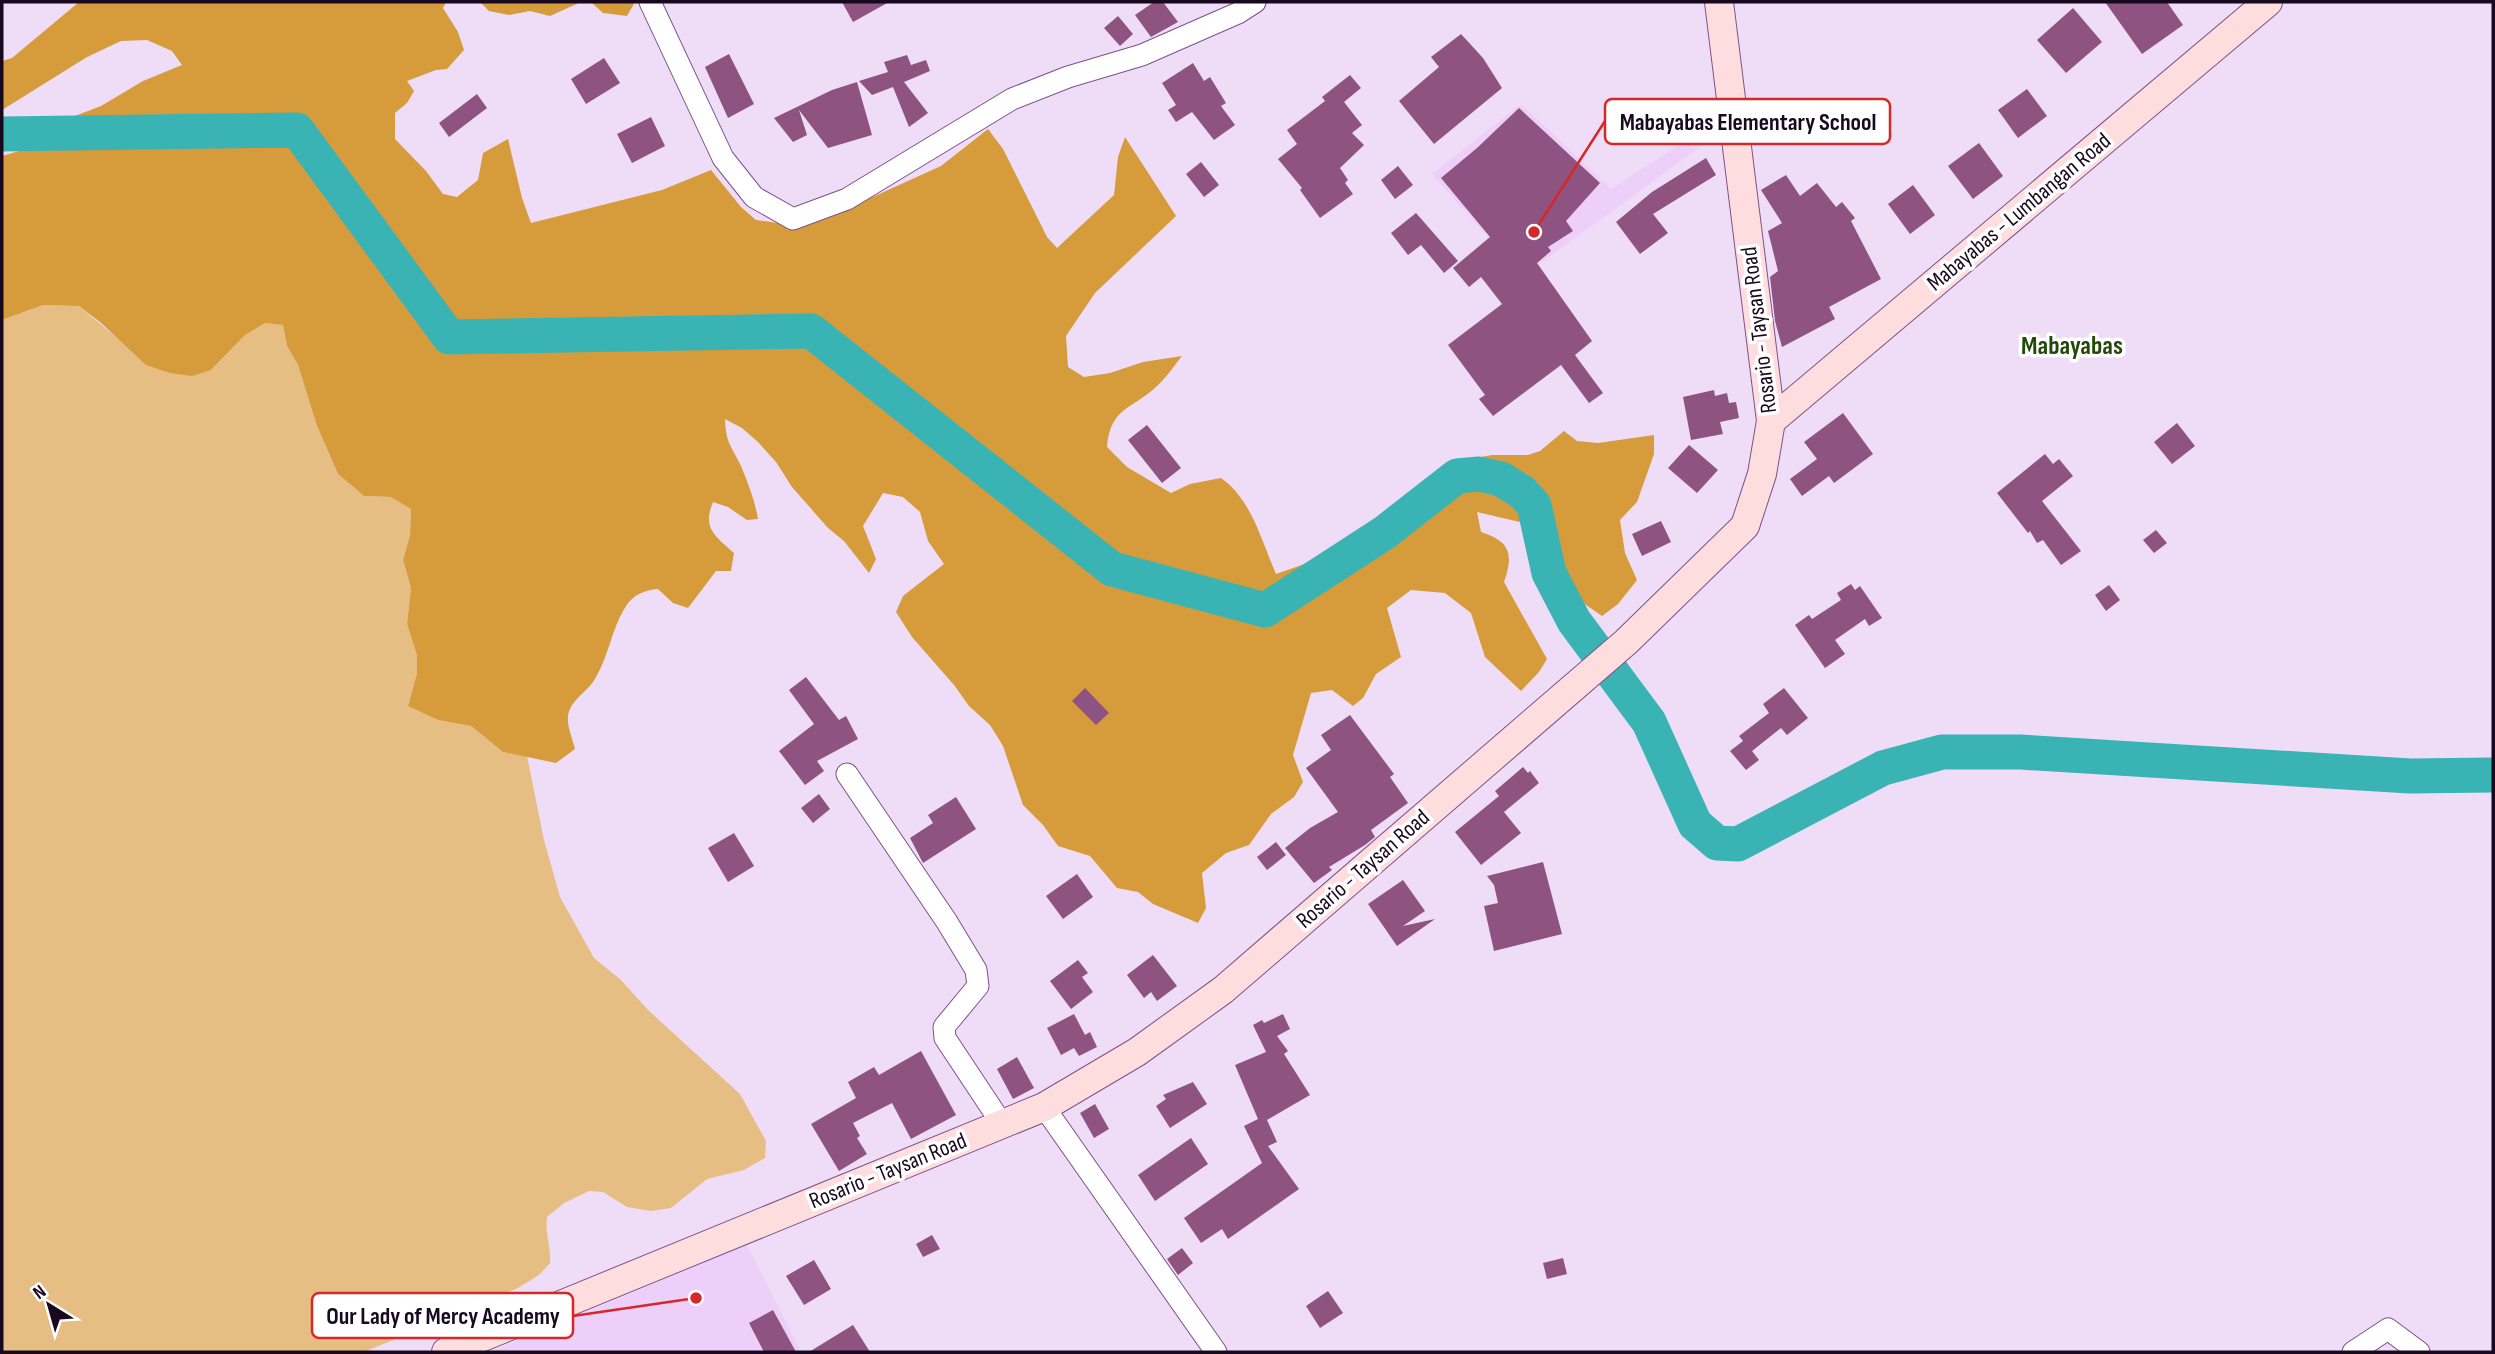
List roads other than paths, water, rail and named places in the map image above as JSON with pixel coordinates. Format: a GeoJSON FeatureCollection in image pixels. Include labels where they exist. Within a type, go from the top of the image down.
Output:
{"type":"FeatureCollection","features":[{"type":"Feature","properties":{"kind":"main road","name":"Rosario - Taysan Road"},"geometry":{"type":"LineString","coordinates":[[446,1352],[1044,1107],[1137,1052],[1223,990],[1626,642],[1745,526],[1762,474],[1770,421],[1718,2]]}},
{"type":"Feature","properties":{"kind":"main road","name":"Mabayabas - Lumbangan Road"},"geometry":{"type":"LineString","coordinates":[[1770,421],[2268,2]]}},
{"type":"Feature","properties":{"kind":"street"},"geometry":{"type":"LineString","coordinates":[[650,2],[723,158],[754,197],[793,219],[847,199],[1012,99],[1068,77],[1142,55],[1238,13],[1255,2]]}},
{"type":"Feature","properties":{"kind":"street"},"geometry":{"type":"LineString","coordinates":[[847,774],[947,922],[976,970],[978,986],[944,1027],[945,1038],[1002,1124]]}},
{"type":"Feature","properties":{"kind":"street"},"geometry":{"type":"LineString","coordinates":[[1044,1107],[1216,1352]]}},
{"type":"Feature","properties":{"kind":"street"},"geometry":{"type":"LineString","coordinates":[[2353,1352],[2388,1329],[2419,1352]]}},
{"type":"Feature","properties":{"kind":"waterway"},"geometry":{"type":"LineString","coordinates":[[2,134],[297,130],[449,337],[811,331],[1112,569],[1265,610],[1384,533],[1457,476],[1479,474],[1501,479],[1522,492],[1534,505],[1549,573],[1574,621],[1649,722],[1695,824],[1717,843],[1738,844],[1883,768],[1942,752],[2020,752],[2410,776],[2493,775]]}},
{"type":"Feature","properties":{"kind":"place","name":"Mabayabas Elementary School"},"geometry":{"type":"Point","coordinates":[1534,232]}},
{"type":"Feature","properties":{"kind":"place","name":"Our Lady of Mercy Academy"},"geometry":{"type":"Point","coordinates":[696,1298]}},
{"type":"Feature","properties":{"kind":"district","name":"Mabayabas"},"geometry":{"type":"Point","coordinates":[2072,346]}}]}
